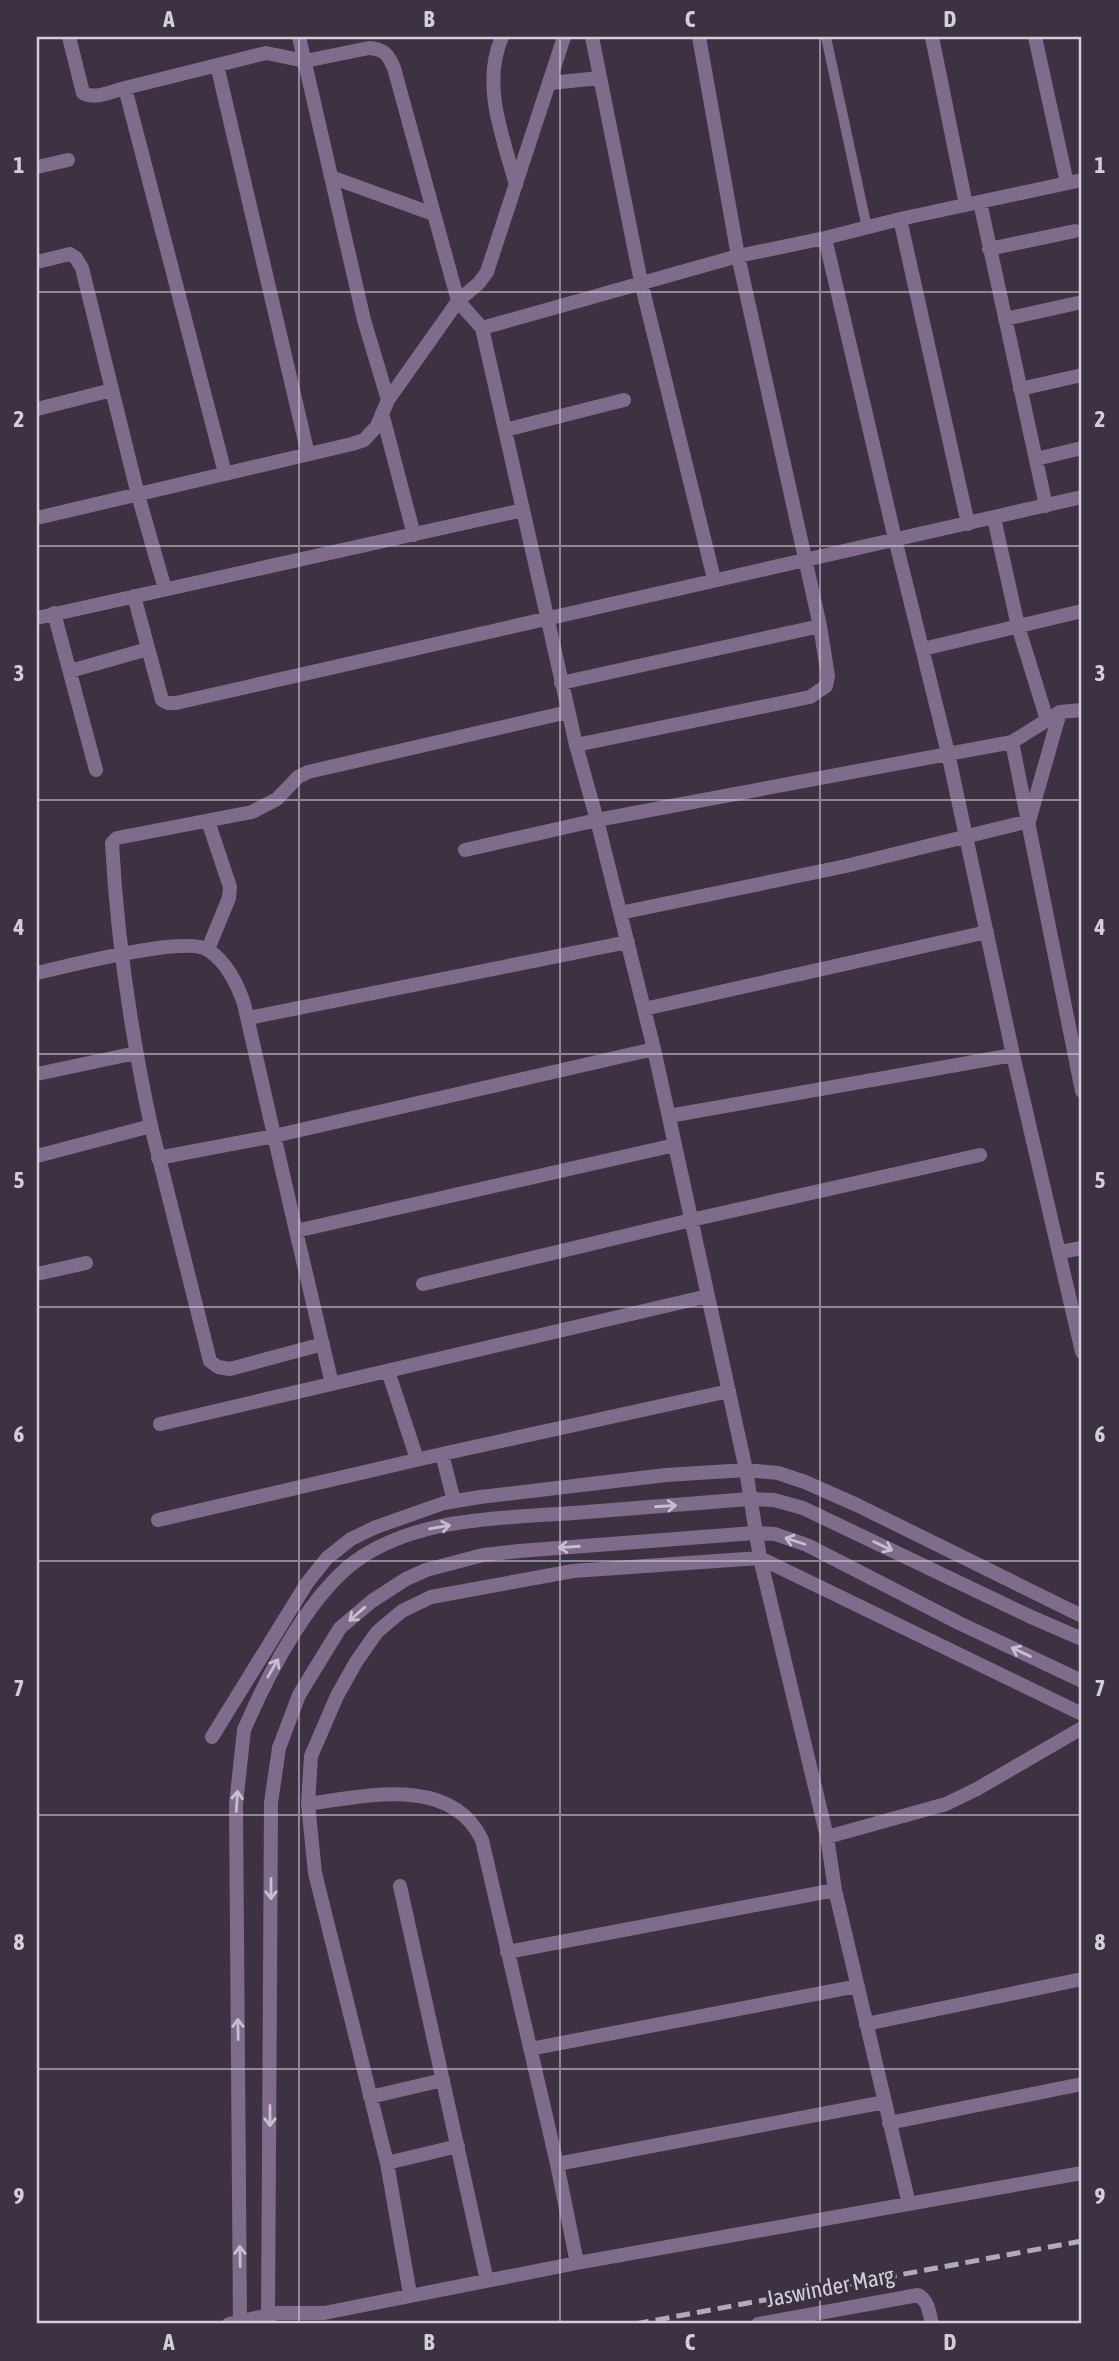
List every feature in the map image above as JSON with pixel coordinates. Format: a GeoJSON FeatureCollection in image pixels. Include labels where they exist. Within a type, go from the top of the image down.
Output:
{"type":"FeatureCollection","features":[{"type":"Feature","properties":{"kind":"street"},"geometry":{"type":"LineString","coordinates":[[69,37],[83,93],[88,97],[266,53],[305,61],[369,48],[380,49],[388,55],[458,301],[482,328],[561,684],[654,1049],[746,1470],[754,1533],[827,1837],[835,1890],[909,2204]]}},
{"type":"Feature","properties":{"kind":"street"},"geometry":{"type":"LineString","coordinates":[[299,37],[414,535]]}},
{"type":"Feature","properties":{"kind":"street"},"geometry":{"type":"LineString","coordinates":[[502,37],[493,68],[493,89],[496,115],[516,185]]}},
{"type":"Feature","properties":{"kind":"street"},"geometry":{"type":"LineString","coordinates":[[37,518],[364,440],[377,426],[385,406],[458,301],[479,283],[487,272],[564,37]]}},
{"type":"Feature","properties":{"kind":"street"},"geometry":{"type":"LineString","coordinates":[[592,37],[641,282],[714,579]]}},
{"type":"Feature","properties":{"kind":"street"},"geometry":{"type":"LineString","coordinates":[[576,745],[810,697],[826,686],[828,676],[820,626],[738,256],[699,37]]}},
{"type":"Feature","properties":{"kind":"street"},"geometry":{"type":"LineString","coordinates":[[933,37],[972,204],[989,249],[1046,506]]}},
{"type":"Feature","properties":{"kind":"street"},"geometry":{"type":"LineString","coordinates":[[1035,37],[1067,183]]}},
{"type":"Feature","properties":{"kind":"street"},"geometry":{"type":"LineString","coordinates":[[217,65],[308,454]]}},
{"type":"Feature","properties":{"kind":"street"},"geometry":{"type":"LineString","coordinates":[[550,83],[600,78]]}},
{"type":"Feature","properties":{"kind":"street"},"geometry":{"type":"LineString","coordinates":[[125,88],[225,473]]}},
{"type":"Feature","properties":{"kind":"street"},"geometry":{"type":"LineString","coordinates":[[37,167],[68,159]]}},
{"type":"Feature","properties":{"kind":"street"},"geometry":{"type":"LineString","coordinates":[[331,177],[433,214]]}},
{"type":"Feature","properties":{"kind":"street"},"geometry":{"type":"LineString","coordinates":[[482,328],[738,256],[1082,180]]}},
{"type":"Feature","properties":{"kind":"street"},"geometry":{"type":"LineString","coordinates":[[900,219],[968,524]]}},
{"type":"Feature","properties":{"kind":"street"},"geometry":{"type":"LineString","coordinates":[[989,249],[1075,231]]}},
{"type":"Feature","properties":{"kind":"street"},"geometry":{"type":"LineString","coordinates":[[825,238],[948,753],[1013,1055],[1082,1352]]}},
{"type":"Feature","properties":{"kind":"street"},"geometry":{"type":"LineString","coordinates":[[37,262],[70,254],[82,268],[138,495],[165,589]]}},
{"type":"Feature","properties":{"kind":"street"},"geometry":{"type":"LineString","coordinates":[[1004,319],[1082,302]]}},
{"type":"Feature","properties":{"kind":"street"},"geometry":{"type":"LineString","coordinates":[[1020,389],[1082,374]]}},
{"type":"Feature","properties":{"kind":"street"},"geometry":{"type":"LineString","coordinates":[[37,409],[112,390]]}},
{"type":"Feature","properties":{"kind":"street"},"geometry":{"type":"LineString","coordinates":[[505,430],[624,400]]}},
{"type":"Feature","properties":{"kind":"street"},"geometry":{"type":"LineString","coordinates":[[1036,459],[1082,448]]}},
{"type":"Feature","properties":{"kind":"street"},"geometry":{"type":"LineString","coordinates":[[134,596],[159,691],[162,699],[168,703],[1082,497]]}},
{"type":"Feature","properties":{"kind":"street"},"geometry":{"type":"LineString","coordinates":[[37,618],[523,510]]}},
{"type":"Feature","properties":{"kind":"street"},"geometry":{"type":"LineString","coordinates":[[994,518],[1018,626],[1046,720]]}},
{"type":"Feature","properties":{"kind":"street"},"geometry":{"type":"LineString","coordinates":[[923,649],[1082,611]]}},
{"type":"Feature","properties":{"kind":"street"},"geometry":{"type":"LineString","coordinates":[[54,613],[96,770]]}},
{"type":"Feature","properties":{"kind":"street"},"geometry":{"type":"LineString","coordinates":[[561,684],[820,626]]}},
{"type":"Feature","properties":{"kind":"street"},"geometry":{"type":"LineString","coordinates":[[70,671],[148,649]]}},
{"type":"Feature","properties":{"kind":"street"},"geometry":{"type":"LineString","coordinates":[[465,850],[597,820],[1012,741],[1060,712],[1082,710]]}},
{"type":"Feature","properties":{"kind":"street"},"geometry":{"type":"LineString","coordinates":[[323,1344],[230,1369],[218,1367],[211,1362],[158,1158],[136,1053],[122,955],[112,843],[127,835],[208,821],[265,807],[277,799],[298,777],[308,772],[568,712]]}},
{"type":"Feature","properties":{"kind":"street"},"geometry":{"type":"LineString","coordinates":[[1029,821],[1060,712]]}},
{"type":"Feature","properties":{"kind":"street"},"geometry":{"type":"LineString","coordinates":[[1012,741],[1077,1044],[1082,1091]]}},
{"type":"Feature","properties":{"kind":"street"},"geometry":{"type":"LineString","coordinates":[[208,821],[230,887],[226,907],[208,949]]}},
{"type":"Feature","properties":{"kind":"street"},"geometry":{"type":"LineString","coordinates":[[620,914],[846,866],[1029,821]]}},
{"type":"Feature","properties":{"kind":"street"},"geometry":{"type":"LineString","coordinates":[[644,1009],[987,932]]}},
{"type":"Feature","properties":{"kind":"street"},"geometry":{"type":"LineString","coordinates":[[248,1018],[628,942]]}},
{"type":"Feature","properties":{"kind":"street"},"geometry":{"type":"LineString","coordinates":[[37,973],[184,945],[208,949],[228,971],[239,989],[248,1018],[332,1384]]}},
{"type":"Feature","properties":{"kind":"street"},"geometry":{"type":"LineString","coordinates":[[158,1158],[274,1136],[654,1049]]}},
{"type":"Feature","properties":{"kind":"street"},"geometry":{"type":"LineString","coordinates":[[37,1074],[136,1053]]}},
{"type":"Feature","properties":{"kind":"street"},"geometry":{"type":"LineString","coordinates":[[669,1116],[1013,1055]]}},
{"type":"Feature","properties":{"kind":"street"},"geometry":{"type":"LineString","coordinates":[[37,1156],[151,1126]]}},
{"type":"Feature","properties":{"kind":"street"},"geometry":{"type":"LineString","coordinates":[[296,1231],[675,1145]]}},
{"type":"Feature","properties":{"kind":"street"},"geometry":{"type":"LineString","coordinates":[[423,1284],[980,1155]]}},
{"type":"Feature","properties":{"kind":"street"},"geometry":{"type":"LineString","coordinates":[[1060,1252],[1082,1248]]}},
{"type":"Feature","properties":{"kind":"street"},"geometry":{"type":"LineString","coordinates":[[37,1274],[86,1263]]}},
{"type":"Feature","properties":{"kind":"street"},"geometry":{"type":"LineString","coordinates":[[160,1424],[708,1296]]}},
{"type":"Feature","properties":{"kind":"street"},"geometry":{"type":"LineString","coordinates":[[388,1371],[417,1459]]}},
{"type":"Feature","properties":{"kind":"street"},"geometry":{"type":"LineString","coordinates":[[159,1520],[417,1459],[729,1391]]}},
{"type":"Feature","properties":{"kind":"street"},"geometry":{"type":"LineString","coordinates":[[442,1454],[454,1502]]}},
{"type":"Feature","properties":{"kind":"street"},"geometry":{"type":"LineString","coordinates":[[212,1737],[307,1583],[327,1558],[351,1539],[376,1527],[454,1502],[666,1475],[746,1470],[778,1473],[805,1482],[1082,1616]]}},
{"type":"Feature","properties":{"kind":"street"},"geometry":{"type":"LineString","coordinates":[[240,2324],[236,1804],[244,1730],[271,1672],[311,1609],[343,1572],[362,1556],[434,1527],[492,1519],[749,1499],[774,1500],[803,1508],[1082,1639]]}},
{"type":"Feature","properties":{"kind":"street"},"geometry":{"type":"LineString","coordinates":[[268,2324],[271,1803],[279,1748],[299,1695],[340,1628],[372,1601],[406,1579],[447,1564],[483,1555],[754,1533],[775,1534],[807,1545],[959,1623],[1082,1681]]}},
{"type":"Feature","properties":{"kind":"street"},"geometry":{"type":"LineString","coordinates":[[410,2294],[387,2163],[315,1873],[308,1804],[311,1756],[337,1696],[377,1632],[402,1611],[431,1597],[573,1571],[760,1558],[1082,1714]]}},
{"type":"Feature","properties":{"kind":"street"},"geometry":{"type":"LineString","coordinates":[[827,1837],[946,1804],[1082,1728]]}},
{"type":"Feature","properties":{"kind":"street"},"geometry":{"type":"LineString","coordinates":[[308,1804],[404,1794],[421,1797],[454,1807],[468,1818],[482,1840],[578,2263]]}},
{"type":"Feature","properties":{"kind":"street"},"geometry":{"type":"LineString","coordinates":[[400,1886],[487,2281]]}},
{"type":"Feature","properties":{"kind":"street"},"geometry":{"type":"LineString","coordinates":[[507,1952],[835,1890]]}},
{"type":"Feature","properties":{"kind":"street"},"geometry":{"type":"LineString","coordinates":[[866,2024],[1082,1979]]}},
{"type":"Feature","properties":{"kind":"street"},"geometry":{"type":"LineString","coordinates":[[530,2049],[858,1986]]}},
{"type":"Feature","properties":{"kind":"street"},"geometry":{"type":"LineString","coordinates":[[370,2097],[443,2080]]}},
{"type":"Feature","properties":{"kind":"street"},"geometry":{"type":"LineString","coordinates":[[889,2123],[1082,2084]]}},
{"type":"Feature","properties":{"kind":"street"},"geometry":{"type":"LineString","coordinates":[[557,2164],[886,2102]]}},
{"type":"Feature","properties":{"kind":"street"},"geometry":{"type":"LineString","coordinates":[[387,2163],[458,2146]]}},
{"type":"Feature","properties":{"kind":"street"},"geometry":{"type":"LineString","coordinates":[[229,2324],[278,2313],[324,2313],[410,2294],[1082,2173]]}},
{"type":"Feature","properties":{"kind":"street","name":"Jaswinder Marg"},"geometry":{"type":"LineString","coordinates":[[758,2324],[918,2295],[925,2298],[928,2304],[932,2324]]}},
{"type":"Feature","properties":{"kind":"lane"},"geometry":{"type":"LineString","coordinates":[[826,37],[867,228]]}},
{"type":"Feature","properties":{"kind":"railway"},"geometry":{"type":"LineString","coordinates":[[635,2324],[1082,2241]]}}]}
